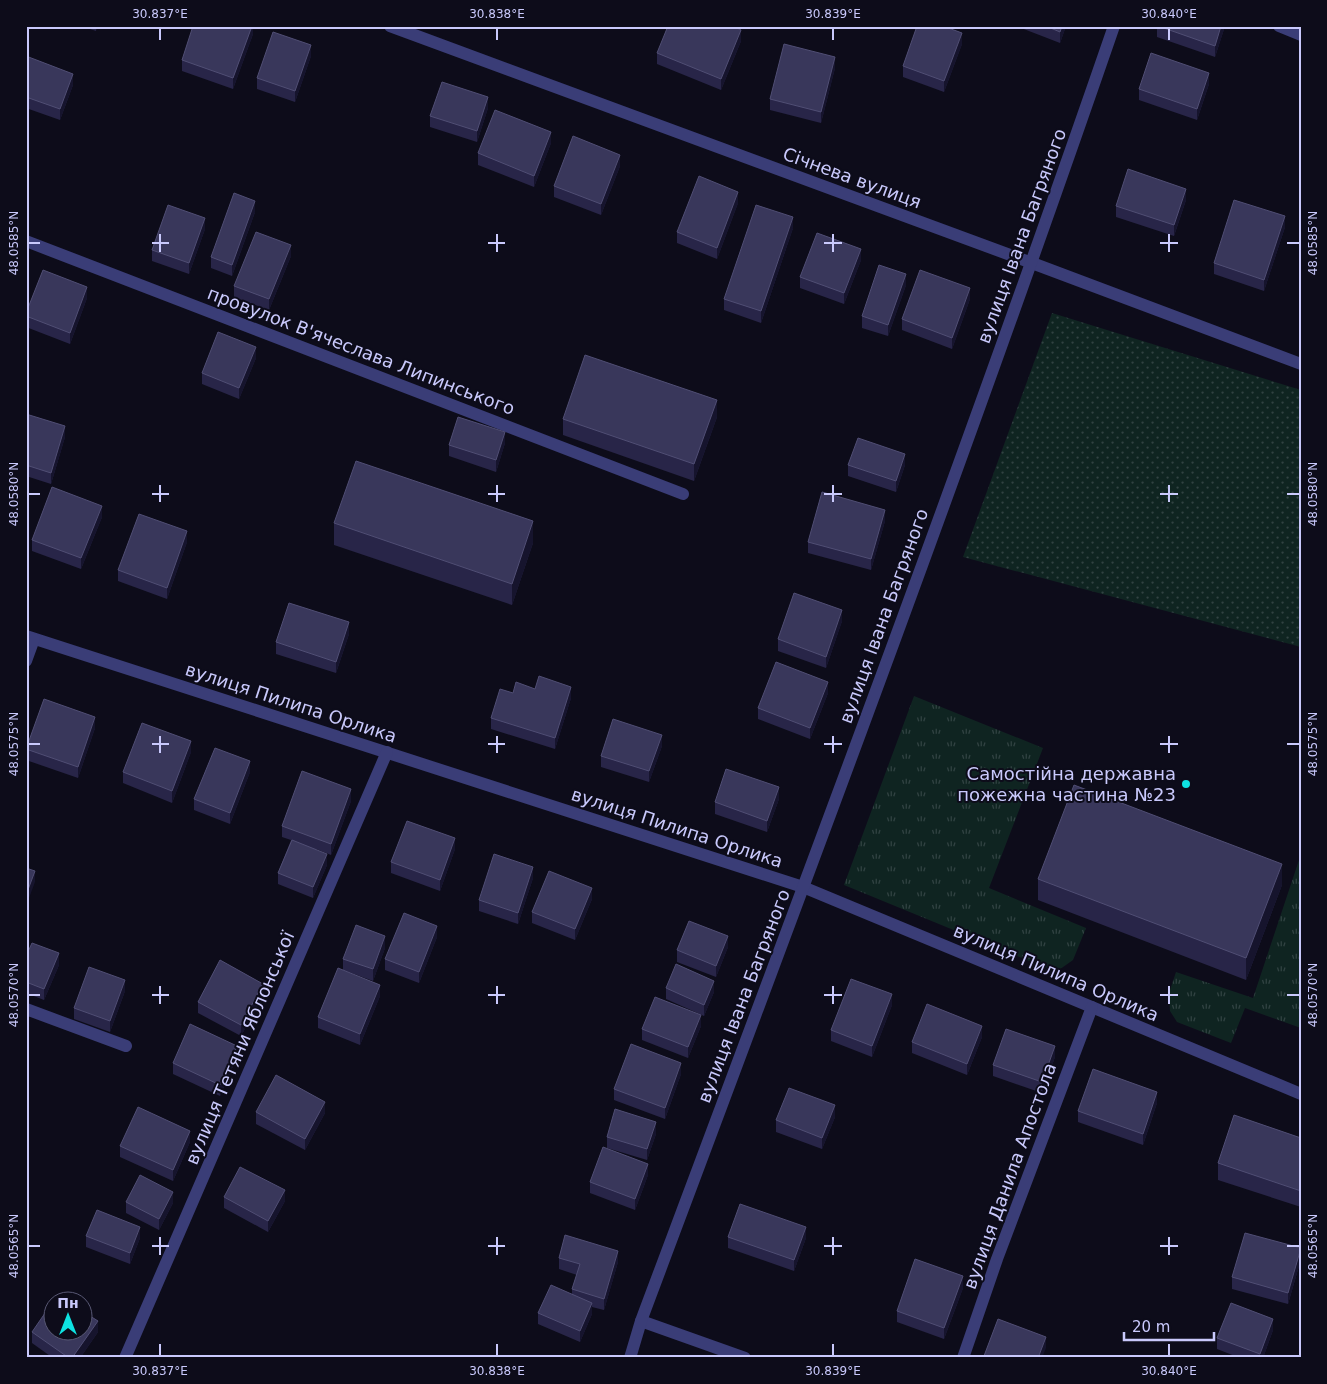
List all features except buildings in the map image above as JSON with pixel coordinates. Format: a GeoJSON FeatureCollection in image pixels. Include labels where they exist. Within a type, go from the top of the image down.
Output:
{"type":"FeatureCollection","features":[{"type":"Feature","properties":{"kind":"street","name":"Січнева вулиця"},"geometry":{"type":"LineString","coordinates":[[390,26],[1301,364]]}},
{"type":"Feature","properties":{"kind":"street","name":"вулиця Івана Багряного"},"geometry":{"type":"LineString","coordinates":[[630,1358],[641,1321],[803,887],[1032,263],[1114,26]]}},
{"type":"Feature","properties":{"kind":"street"},"geometry":{"type":"LineString","coordinates":[[1279,26],[1301,35]]}},
{"type":"Feature","properties":{"kind":"street","name":"провулок В'ячеслава Липинського"},"geometry":{"type":"LineString","coordinates":[[26,241],[683,494]]}},
{"type":"Feature","properties":{"kind":"street"},"geometry":{"type":"LineString","coordinates":[[26,660],[30,637]]}},
{"type":"Feature","properties":{"kind":"street","name":"вулиця Пилипа Орлика"},"geometry":{"type":"LineString","coordinates":[[30,637],[803,887],[1301,1094]]}},
{"type":"Feature","properties":{"kind":"street","name":"вулиця Тетяни Яблонської"},"geometry":{"type":"LineString","coordinates":[[125,1358],[387,752]]}},
{"type":"Feature","properties":{"kind":"street","name":"вулиця Данила Апостола"},"geometry":{"type":"LineString","coordinates":[[963,1358],[997,1259],[1092,1007]]}},
{"type":"Feature","properties":{"kind":"street"},"geometry":{"type":"LineString","coordinates":[[26,1009],[126,1046]]}},
{"type":"Feature","properties":{"kind":"street"},"geometry":{"type":"LineString","coordinates":[[641,1321],[745,1358]]}},
{"type":"Feature","properties":{"kind":"green space"},"geometry":{"type":"Polygon","coordinates":[[[1052,313],[1301,390],[1301,647],[963,557],[1052,313]]]}},
{"type":"Feature","properties":{"kind":"green space"},"geometry":{"type":"Polygon","coordinates":[[[914,696],[1043,748],[989,888],[1086,928],[1073,960],[1056,972],[844,885],[914,696]]]}},
{"type":"Feature","properties":{"kind":"green space"},"geometry":{"type":"Polygon","coordinates":[[[1301,854],[1301,1028],[1245,1008],[1231,1043],[1177,1022],[1170,1011],[1169,993],[1176,972],[1253,998],[1301,854]]]}},
{"type":"Feature","properties":{"kind":"place","name":"Самостійна державна пожежна частина №23"},"geometry":{"type":"Point","coordinates":[1186,784]}}]}
